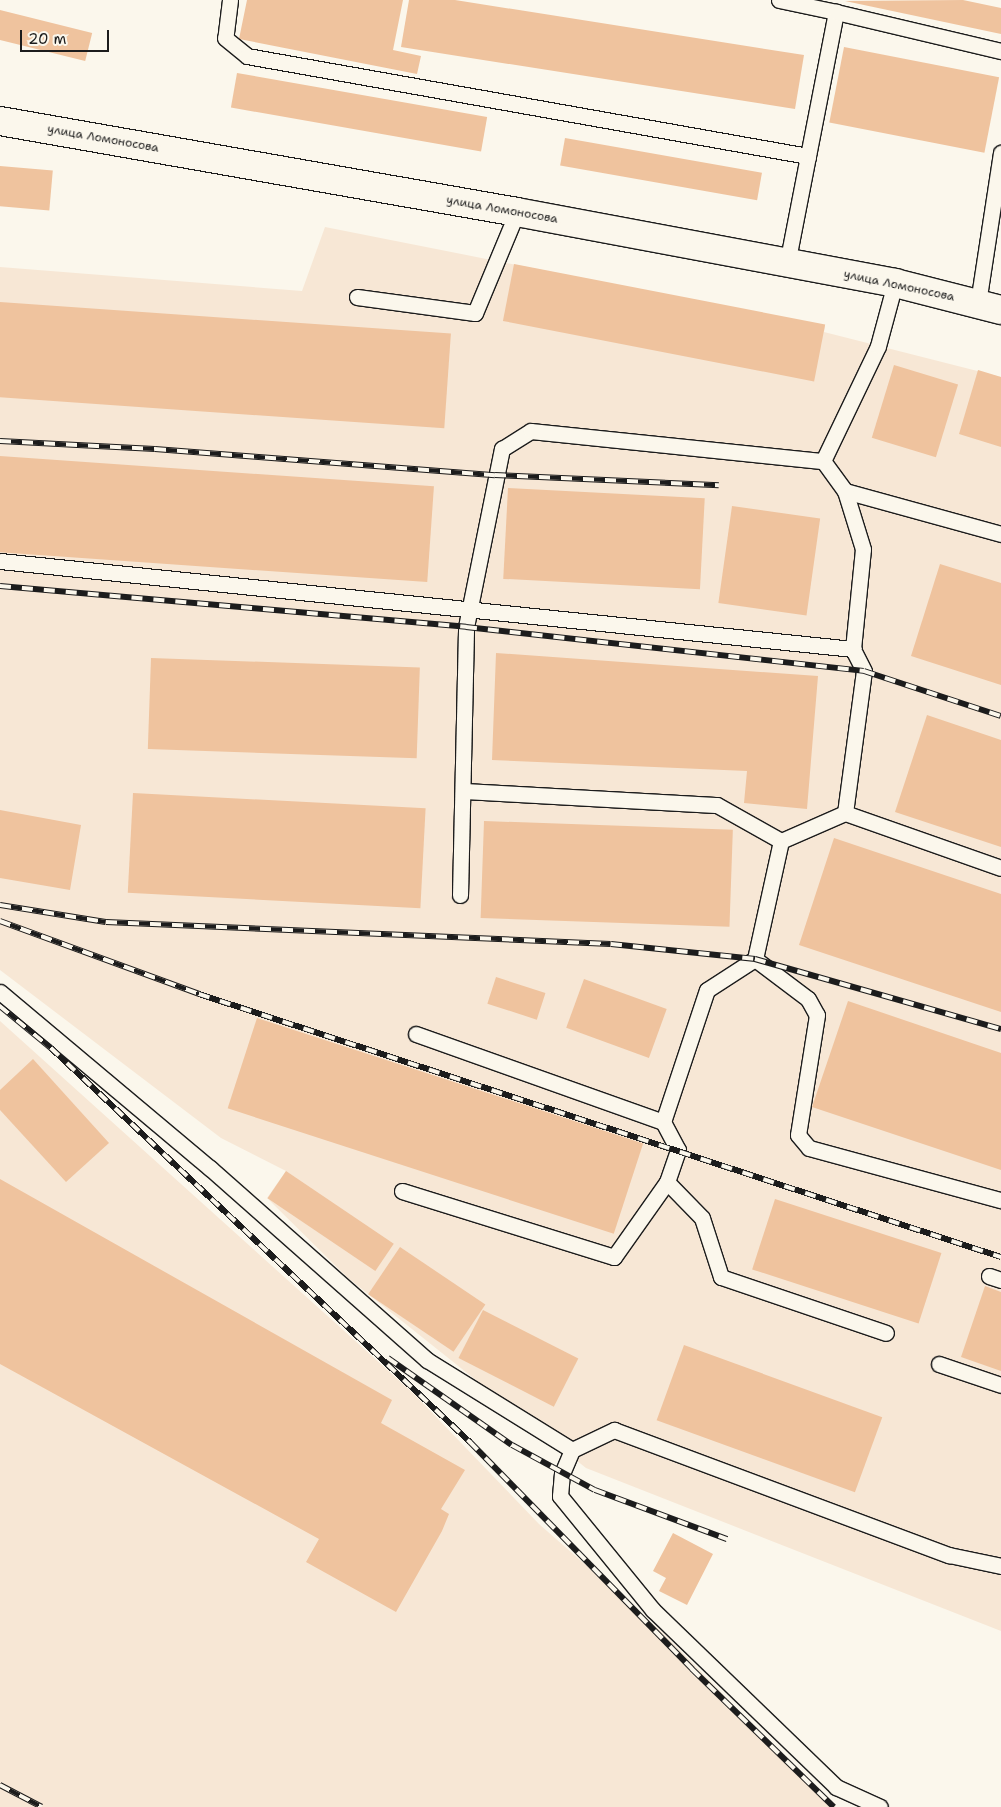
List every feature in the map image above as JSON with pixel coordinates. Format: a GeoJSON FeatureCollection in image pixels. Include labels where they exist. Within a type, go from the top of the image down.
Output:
{"type":"FeatureCollection","features":[{"type":"Feature","properties":{"kind":"street","name":"улица Ломоносова"},"geometry":{"type":"LineString","coordinates":[[0,121],[517,212],[895,283],[989,306]]}},
{"type":"Feature","properties":{"kind":"lane"},"geometry":{"type":"LineString","coordinates":[[230,0],[226,38],[247,56],[808,156]]}},
{"type":"Feature","properties":{"kind":"lane"},"geometry":{"type":"LineString","coordinates":[[779,0],[1001,51]]}},
{"type":"Feature","properties":{"kind":"lane"},"geometry":{"type":"LineString","coordinates":[[787,264],[836,12]]}},
{"type":"Feature","properties":{"kind":"lane"},"geometry":{"type":"LineString","coordinates":[[989,306],[1001,153]]}},
{"type":"Feature","properties":{"kind":"lane"},"geometry":{"type":"LineString","coordinates":[[357,297],[475,313],[517,212]]}},
{"type":"Feature","properties":{"kind":"lane"},"geometry":{"type":"LineString","coordinates":[[822,461],[878,346],[895,283]]}},
{"type":"Feature","properties":{"kind":"lane"},"geometry":{"type":"LineString","coordinates":[[460,896],[469,608],[502,449],[531,430],[822,461],[845,491],[863,549],[852,649],[864,672],[845,812]]}},
{"type":"Feature","properties":{"kind":"lane"},"geometry":{"type":"LineString","coordinates":[[845,491],[1001,534]]}},
{"type":"Feature","properties":{"kind":"lane"},"geometry":{"type":"LineString","coordinates":[[0,560],[852,649]]}},
{"type":"Feature","properties":{"kind":"lane"},"geometry":{"type":"LineString","coordinates":[[463,791],[717,805],[781,841]]}},
{"type":"Feature","properties":{"kind":"lane"},"geometry":{"type":"LineString","coordinates":[[781,841],[845,812],[1001,868]]}},
{"type":"Feature","properties":{"kind":"lane"},"geometry":{"type":"LineString","coordinates":[[663,1122],[707,990],[755,960],[781,841]]}},
{"type":"Feature","properties":{"kind":"lane"},"geometry":{"type":"LineString","coordinates":[[755,960],[808,999],[817,1015],[798,1135],[809,1148],[1001,1200]]}},
{"type":"Feature","properties":{"kind":"lane"},"geometry":{"type":"LineString","coordinates":[[0,992],[210,1168],[427,1360],[572,1450]]}},
{"type":"Feature","properties":{"kind":"lane"},"geometry":{"type":"LineString","coordinates":[[402,1191],[614,1256],[667,1182],[678,1150],[663,1122],[416,1034]]}},
{"type":"Feature","properties":{"kind":"lane"},"geometry":{"type":"LineString","coordinates":[[667,1182],[702,1218],[721,1277],[886,1333]]}},
{"type":"Feature","properties":{"kind":"lane"},"geometry":{"type":"LineString","coordinates":[[939,1364],[1001,1385]]}},
{"type":"Feature","properties":{"kind":"lane"},"geometry":{"type":"LineString","coordinates":[[880,1807],[836,1787],[653,1610],[560,1496],[562,1472],[572,1450],[614,1430],[949,1555],[1001,1566]]}},
{"type":"Feature","properties":{"kind":"shaded area"},"geometry":{"type":"Polygon","coordinates":[[[325,227],[825,326],[824,332],[1001,377],[1001,1631],[586,1468],[348,1278],[267,1198],[286,1171],[221,1138],[0,970],[0,267],[302,291],[325,227]]]}},
{"type":"Feature","properties":{"kind":"shaded area"},"geometry":{"type":"Polygon","coordinates":[[[0,1021],[413,1393],[539,1524],[662,1632],[824,1798],[836,1807],[0,1807],[0,1021]]]}},
{"type":"Feature","properties":{"kind":"building"},"geometry":{"type":"Polygon","coordinates":[[[247,0],[403,0],[393,50],[421,56],[417,74],[239,39],[247,0]]]}},
{"type":"Feature","properties":{"kind":"building"},"geometry":{"type":"Polygon","coordinates":[[[409,0],[455,0],[804,55],[795,109],[401,47],[409,0]]]}},
{"type":"Feature","properties":{"kind":"building"},"geometry":{"type":"Polygon","coordinates":[[[963,0],[1001,8],[1001,34],[845,1],[963,0]]]}},
{"type":"Feature","properties":{"kind":"building"},"geometry":{"type":"Polygon","coordinates":[[[0,10],[92,33],[85,61],[0,40],[0,10]]]}},
{"type":"Feature","properties":{"kind":"building"},"geometry":{"type":"Polygon","coordinates":[[[844,47],[999,77],[984,153],[829,123],[844,47]]]}},
{"type":"Feature","properties":{"kind":"building"},"geometry":{"type":"Polygon","coordinates":[[[237,73],[487,117],[481,152],[231,107],[237,73]]]}},
{"type":"Feature","properties":{"kind":"building"},"geometry":{"type":"Polygon","coordinates":[[[565,138],[762,173],[757,200],[560,166],[565,138]]]}},
{"type":"Feature","properties":{"kind":"building"},"geometry":{"type":"Polygon","coordinates":[[[0,166],[53,171],[49,210],[0,206],[0,166]]]}},
{"type":"Feature","properties":{"kind":"building"},"geometry":{"type":"Polygon","coordinates":[[[514,264],[825,324],[814,381],[503,321],[514,264]]]}},
{"type":"Feature","properties":{"kind":"building"},"geometry":{"type":"Polygon","coordinates":[[[0,302],[451,334],[444,428],[0,397],[0,302]]]}},
{"type":"Feature","properties":{"kind":"building"},"geometry":{"type":"Polygon","coordinates":[[[894,365],[958,385],[936,457],[872,438],[894,365]]]}},
{"type":"Feature","properties":{"kind":"building"},"geometry":{"type":"Polygon","coordinates":[[[978,370],[1001,377],[1001,447],[959,434],[978,370]]]}},
{"type":"Feature","properties":{"kind":"building"},"geometry":{"type":"Polygon","coordinates":[[[0,456],[434,486],[427,582],[0,552],[0,456]]]}},
{"type":"Feature","properties":{"kind":"building"},"geometry":{"type":"Polygon","coordinates":[[[508,488],[705,498],[700,589],[503,579],[508,488]]]}},
{"type":"Feature","properties":{"kind":"building"},"geometry":{"type":"Polygon","coordinates":[[[732,506],[820,518],[806,615],[718,603],[732,506]]]}},
{"type":"Feature","properties":{"kind":"building"},"geometry":{"type":"Polygon","coordinates":[[[940,564],[1001,583],[1001,685],[911,656],[940,564]]]}},
{"type":"Feature","properties":{"kind":"building"},"geometry":{"type":"Polygon","coordinates":[[[496,653],[818,676],[807,809],[744,803],[747,771],[492,760],[496,653]]]}},
{"type":"Feature","properties":{"kind":"building"},"geometry":{"type":"Polygon","coordinates":[[[151,658],[420,667],[417,758],[148,749],[151,658]]]}},
{"type":"Feature","properties":{"kind":"building"},"geometry":{"type":"Polygon","coordinates":[[[927,715],[1001,740],[1001,847],[895,812],[927,715]]]}},
{"type":"Feature","properties":{"kind":"building"},"geometry":{"type":"Polygon","coordinates":[[[133,793],[426,808],[420,908],[128,893],[133,793]]]}},
{"type":"Feature","properties":{"kind":"building"},"geometry":{"type":"Polygon","coordinates":[[[0,810],[81,825],[70,890],[0,878],[0,810]]]}},
{"type":"Feature","properties":{"kind":"building"},"geometry":{"type":"Polygon","coordinates":[[[484,821],[733,830],[729,927],[481,918],[484,821]]]}},
{"type":"Feature","properties":{"kind":"building"},"geometry":{"type":"Polygon","coordinates":[[[834,838],[1001,894],[1001,1012],[799,945],[834,838]]]}},
{"type":"Feature","properties":{"kind":"building"},"geometry":{"type":"Polygon","coordinates":[[[496,977],[545,993],[537,1020],[487,1004],[496,977]]]}},
{"type":"Feature","properties":{"kind":"building"},"geometry":{"type":"Polygon","coordinates":[[[584,979],[667,1009],[649,1058],[566,1028],[584,979]]]}},
{"type":"Feature","properties":{"kind":"building"},"geometry":{"type":"Polygon","coordinates":[[[848,1001],[1001,1053],[1001,1170],[812,1107],[848,1001]]]}},
{"type":"Feature","properties":{"kind":"building"},"geometry":{"type":"Polygon","coordinates":[[[257,1018],[643,1143],[614,1234],[228,1108],[257,1018]]]}},
{"type":"Feature","properties":{"kind":"building"},"geometry":{"type":"Polygon","coordinates":[[[33,1059],[109,1143],[66,1182],[0,1110],[0,1090],[33,1059]]]}},
{"type":"Feature","properties":{"kind":"building"},"geometry":{"type":"Polygon","coordinates":[[[286,1171],[394,1244],[375,1271],[268,1198],[286,1171]]]}},
{"type":"Feature","properties":{"kind":"building"},"geometry":{"type":"Polygon","coordinates":[[[0,1179],[392,1400],[381,1423],[465,1470],[441,1509],[449,1514],[442,1531],[396,1612],[306,1562],[319,1539],[0,1364],[0,1179]]]}},
{"type":"Feature","properties":{"kind":"building"},"geometry":{"type":"Polygon","coordinates":[[[775,1199],[941,1253],[919,1323],[752,1269],[775,1199]]]}},
{"type":"Feature","properties":{"kind":"building"},"geometry":{"type":"Polygon","coordinates":[[[400,1247],[485,1305],[454,1352],[368,1294],[400,1247]]]}},
{"type":"Feature","properties":{"kind":"building"},"geometry":{"type":"Polygon","coordinates":[[[985,1286],[1001,1292],[1001,1371],[961,1357],[985,1286]]]}},
{"type":"Feature","properties":{"kind":"building"},"geometry":{"type":"Polygon","coordinates":[[[483,1310],[578,1359],[554,1407],[458,1358],[483,1310]]]}},
{"type":"Feature","properties":{"kind":"building"},"geometry":{"type":"Polygon","coordinates":[[[684,1345],[882,1417],[855,1492],[657,1420],[684,1345]]]}},
{"type":"Feature","properties":{"kind":"building"},"geometry":{"type":"Polygon","coordinates":[[[673,1533],[713,1554],[687,1605],[659,1591],[666,1578],[653,1571],[673,1533]]]}},
{"type":"Feature","properties":{"kind":"railway"},"geometry":{"type":"LineString","coordinates":[[0,441],[155,449],[495,475],[719,485]]}},
{"type":"Feature","properties":{"kind":"railway"},"geometry":{"type":"LineString","coordinates":[[0,586],[466,627],[864,671],[1001,716]]}},
{"type":"Feature","properties":{"kind":"railway"},"geometry":{"type":"LineString","coordinates":[[0,905],[106,922],[611,944],[755,959],[1001,1029]]}},
{"type":"Feature","properties":{"kind":"railway"},"geometry":{"type":"LineString","coordinates":[[0,921],[199,994],[1001,1257]]}},
{"type":"Feature","properties":{"kind":"railway"},"geometry":{"type":"LineString","coordinates":[[0,1006],[51,1048],[470,1442],[692,1669],[834,1807]]}},
{"type":"Feature","properties":{"kind":"railway"},"geometry":{"type":"LineString","coordinates":[[388,1358],[512,1445],[595,1490],[727,1539]]}},
{"type":"Feature","properties":{"kind":"railway"},"geometry":{"type":"LineString","coordinates":[[0,1785],[42,1807]]}}]}
